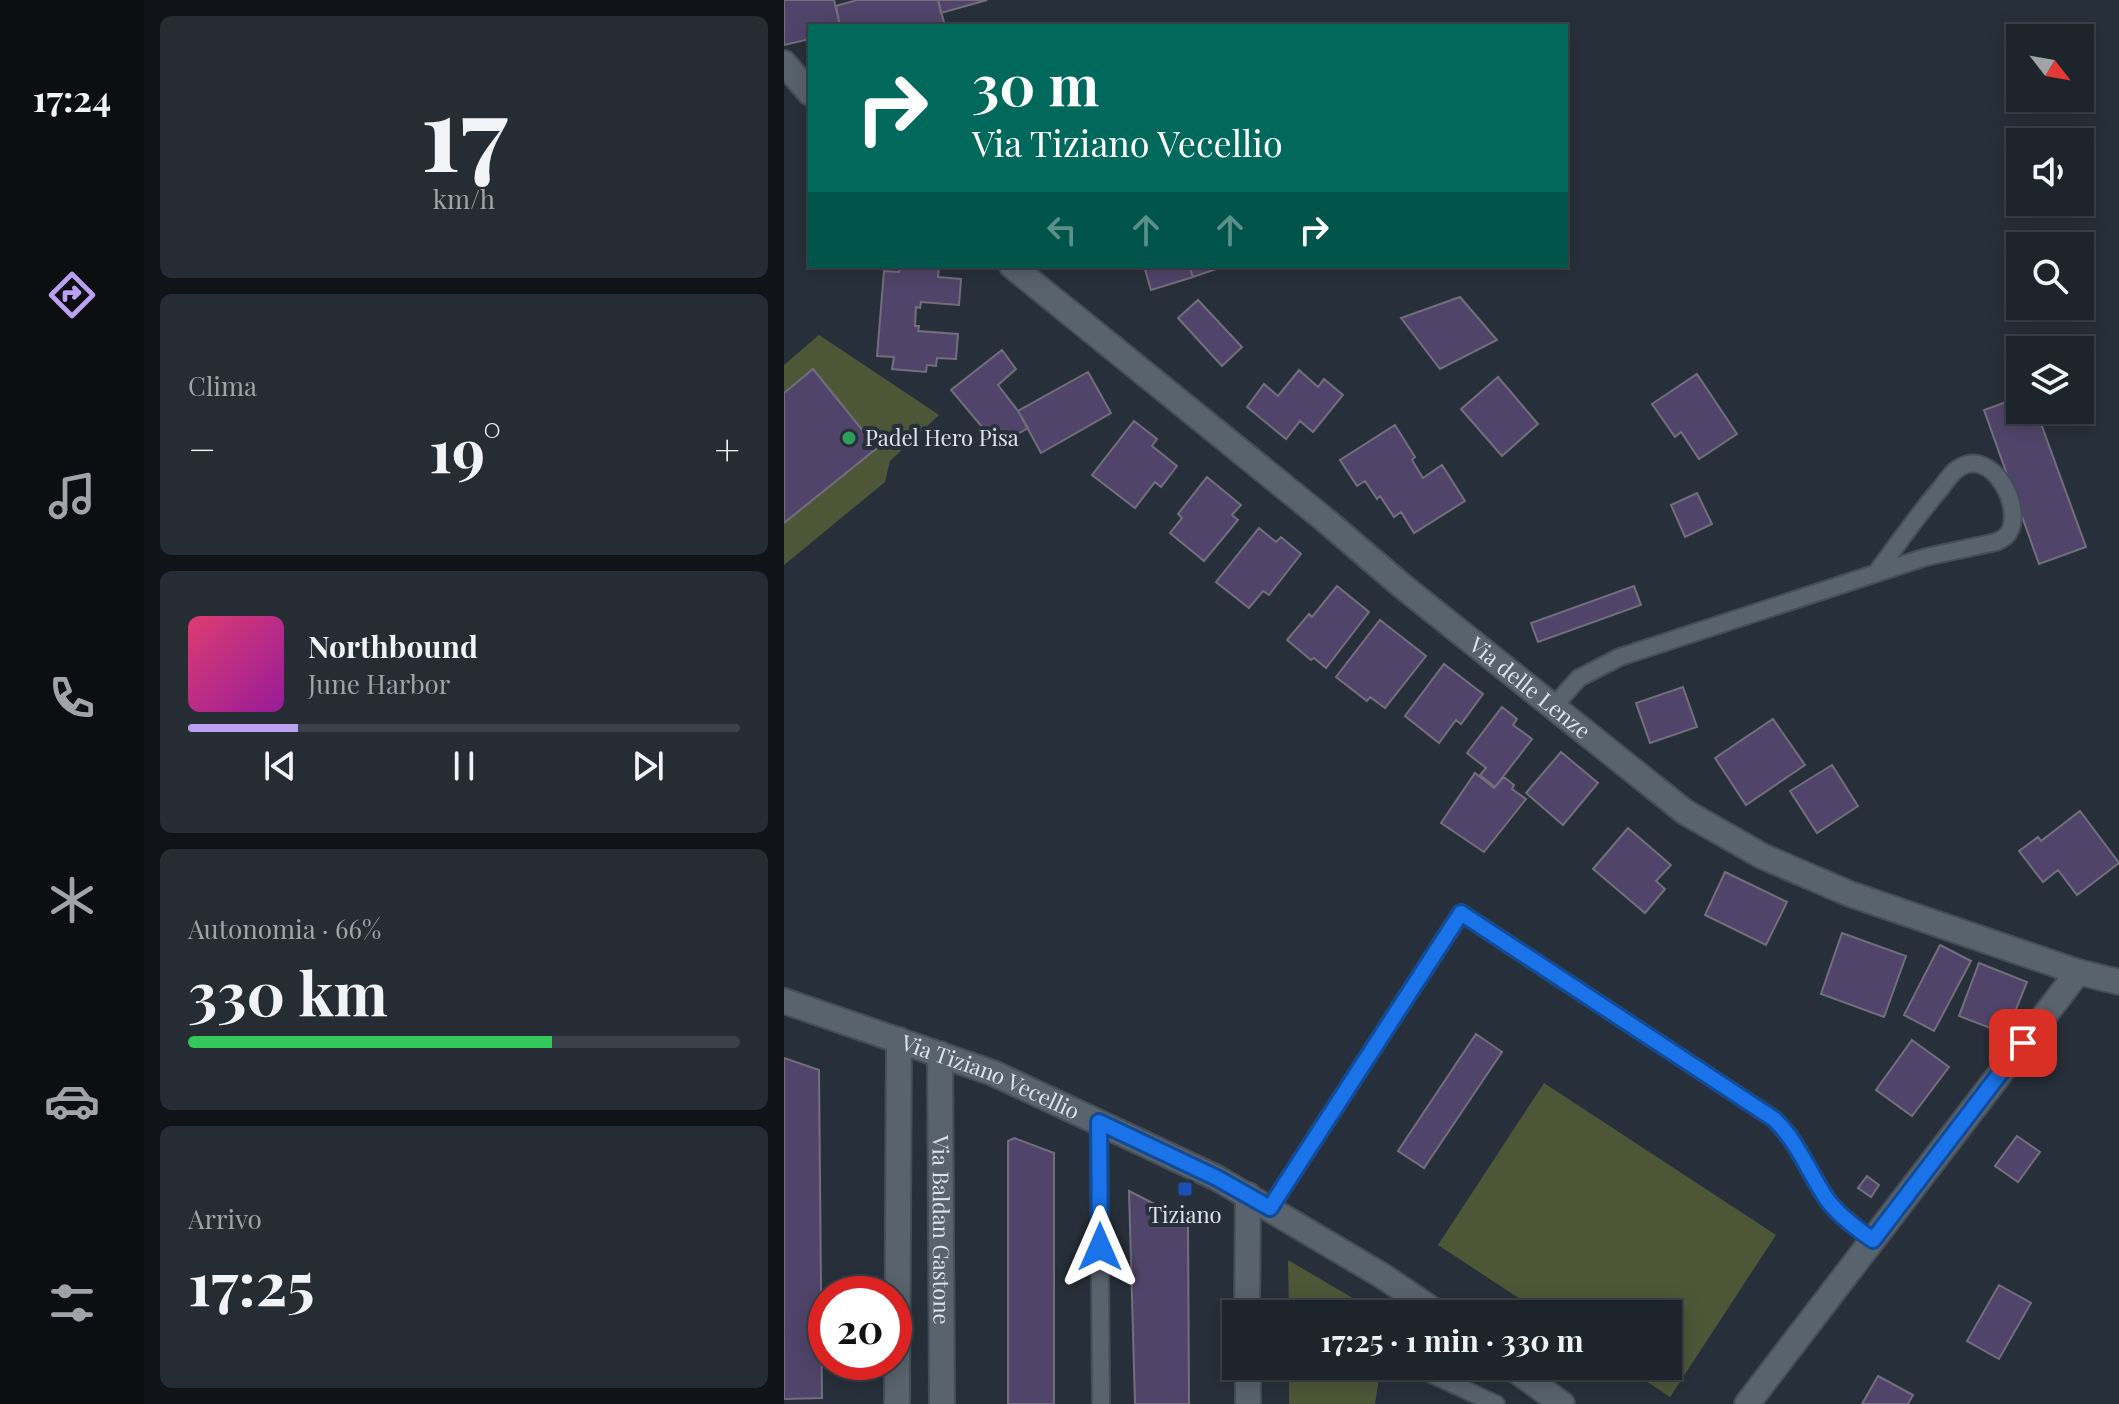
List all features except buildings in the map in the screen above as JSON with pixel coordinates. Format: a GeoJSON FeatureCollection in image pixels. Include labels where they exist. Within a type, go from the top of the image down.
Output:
{"type":"FeatureCollection","features":[{"type":"Feature","properties":{"kind":"street"},"geometry":{"type":"LineString","coordinates":[[784,63],[808,91]]}},
{"type":"Feature","properties":{"kind":"street","name":"Via delle Lenze"},"geometry":{"type":"LineString","coordinates":[[1014,268],[1685,812],[1762,856],[1860,898],[2078,972],[2119,982]]}},
{"type":"Feature","properties":{"kind":"street"},"geometry":{"type":"LineString","coordinates":[[1747,1404],[2078,972]]}},
{"type":"Feature","properties":{"kind":"street","name":"Via Tiziano Vecellio"},"geometry":{"type":"LineString","coordinates":[[784,1001],[993,1073],[1099,1122],[1248,1195],[1418,1300]]}},
{"type":"Feature","properties":{"kind":"street","name":"Via Baldan Gastone"},"geometry":{"type":"LineString","coordinates":[[897,1404],[899,1040]]}},
{"type":"Feature","properties":{"kind":"street","name":"Via Baldan Gastone"},"geometry":{"type":"LineString","coordinates":[[940,1054],[942,1404]]}},
{"type":"Feature","properties":{"kind":"street"},"geometry":{"type":"LineString","coordinates":[[1247,1300],[1248,1195]]}},
{"type":"Feature","properties":{"kind":"street"},"geometry":{"type":"LineString","coordinates":[[1248,1380],[1248,1404]]}},
{"type":"Feature","properties":{"kind":"street"},"geometry":{"type":"LineString","coordinates":[[1529,1380],[1562,1404]]}},
{"type":"Feature","properties":{"kind":"lane"},"geometry":{"type":"LineString","coordinates":[[1553,707],[1579,678],[1620,657],[1926,557],[1996,542],[2006,537],[2012,526],[2013,513],[2006,490],[1997,475],[1975,463],[1956,471],[1876,573]]}},
{"type":"Feature","properties":{"kind":"lane"},"geometry":{"type":"LineString","coordinates":[[1270,1208],[1461,913],[1774,1119],[1800,1150],[1828,1201],[1873,1240]]}},
{"type":"Feature","properties":{"kind":"lane"},"geometry":{"type":"LineString","coordinates":[[1099,1122],[1101,1404]]}},
{"type":"Feature","properties":{"kind":"lane"},"geometry":{"type":"LineString","coordinates":[[1444,1380],[1496,1404]]}},
{"type":"Feature","properties":{"kind":"green space","name":"Padel Hero Pisa"},"geometry":{"type":"Polygon","coordinates":[[[819,335],[939,415],[890,461],[885,482],[784,565],[784,365],[819,335]]]}},
{"type":"Feature","properties":{"kind":"green space"},"geometry":{"type":"Polygon","coordinates":[[[1544,1083],[1776,1235],[1682,1379],[1682,1300],[1522,1300],[1438,1245],[1544,1083]]]}},
{"type":"Feature","properties":{"kind":"green space"},"geometry":{"type":"Polygon","coordinates":[[[1288,1260],[1356,1300],[1289,1300],[1288,1260]]]}},
{"type":"Feature","properties":{"kind":"green space"},"geometry":{"type":"Polygon","coordinates":[[[1289,1380],[1379,1380],[1375,1404],[1289,1404],[1289,1380]]]}},
{"type":"Feature","properties":{"kind":"green space"},"geometry":{"type":"Polygon","coordinates":[[[1644,1380],[1681,1380],[1670,1397],[1644,1380]]]}},
{"type":"Feature","properties":{"kind":"place","name":"Padel Hero Pisa"},"geometry":{"type":"Point","coordinates":[849,438]}},
{"type":"Feature","properties":{"kind":"place","name":"Tiziano"},"geometry":{"type":"Point","coordinates":[1185,1189]}},
{"type":"Feature","properties":{"kind":"route"},"geometry":{"type":"LineString","coordinates":[[1100,1247],[1099,1122],[1217,1178],[1270,1208],[1461,913],[1774,1119],[1800,1150],[1828,1201],[1873,1240],[2023,1043]]}}]}
